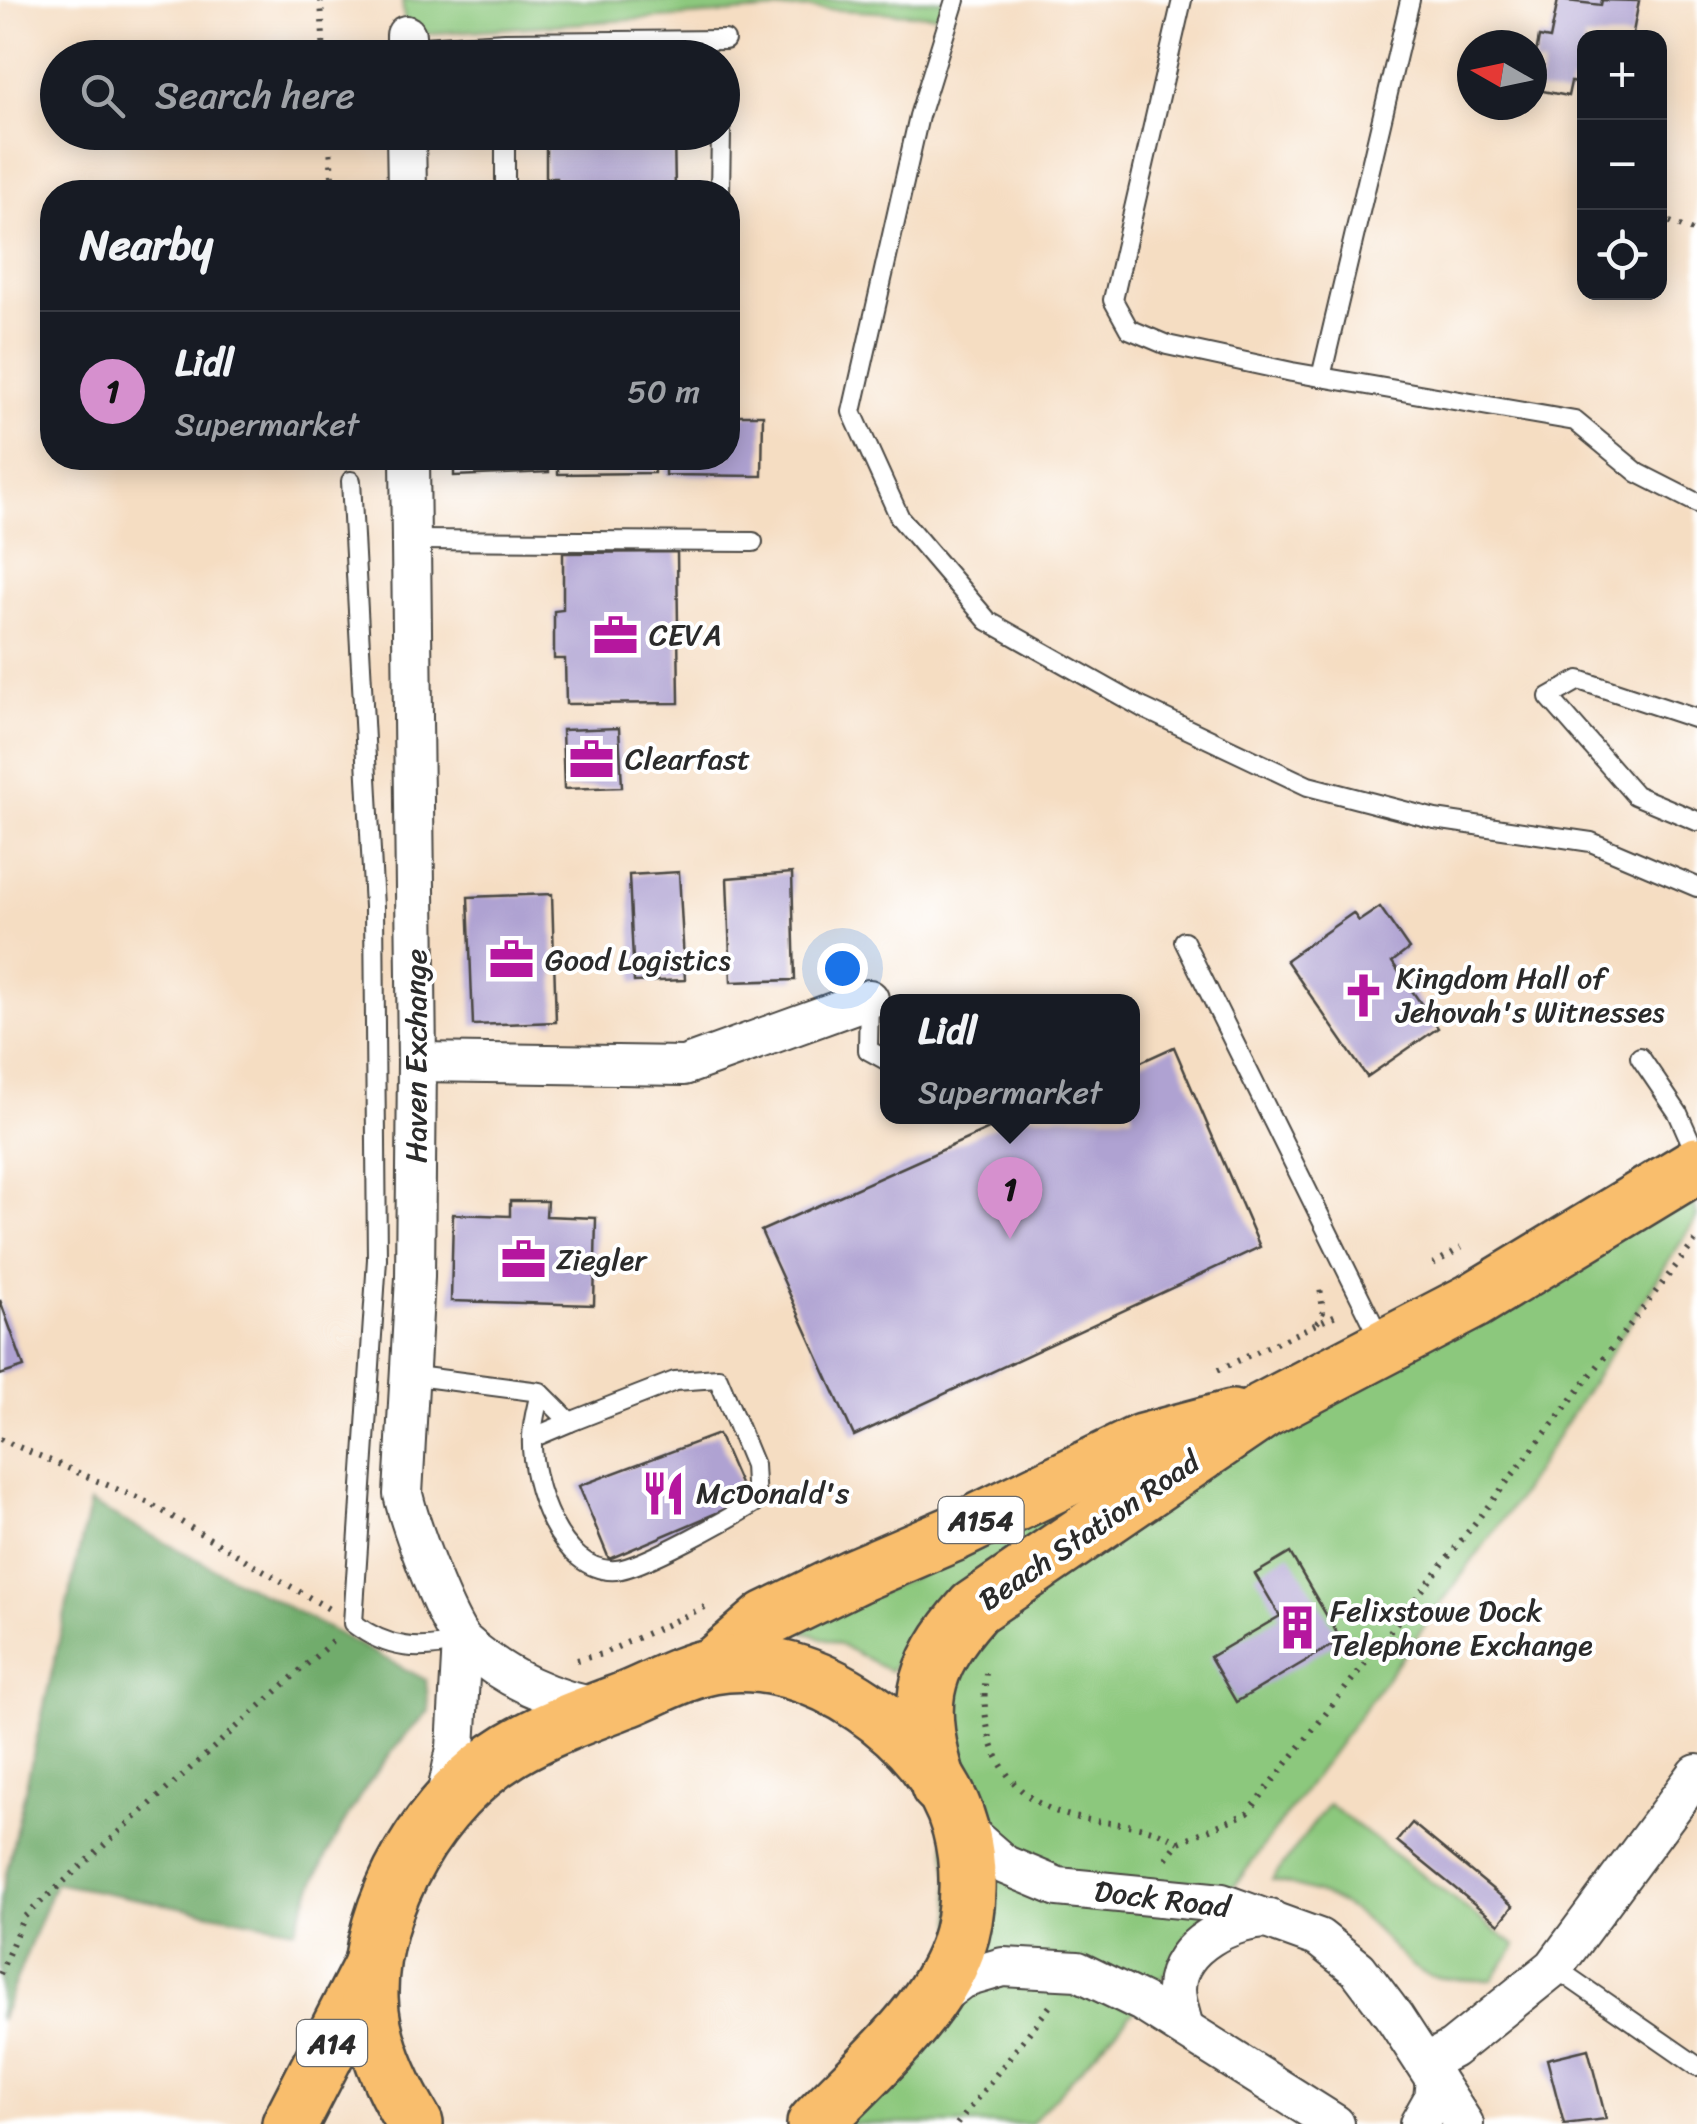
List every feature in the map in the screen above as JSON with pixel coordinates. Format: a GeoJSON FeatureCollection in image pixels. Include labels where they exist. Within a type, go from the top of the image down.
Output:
{"type":"FeatureCollection","features":[{"type":"Feature","properties":{"kind":"main road","name":"Beach Station Road"},"geometry":{"type":"LineString","coordinates":[[816,2124],[922,2008],[956,1951],[965,1918],[966,1877],[949,1806],[925,1736],[925,1711],[937,1653],[974,1608],[1045,1556],[1116,1515],[1264,1410],[1473,1301],[1697,1164]]}},
{"type":"Feature","properties":{"kind":"main road","name":"Beach Station Road"},"geometry":{"type":"LineString","coordinates":[[714,1665],[767,1619],[1142,1442],[1264,1410]]}},
{"type":"Feature","properties":{"kind":"main road"},"geometry":{"type":"LineString","coordinates":[[414,2124],[394,2088],[375,2035],[370,1996],[383,1909],[402,1868],[444,1809],[507,1752],[603,1708],[714,1665],[770,1666],[808,1676],[900,1731],[949,1806]]}},
{"type":"Feature","properties":{"kind":"main road","name":"A14"},"geometry":{"type":"LineString","coordinates":[[290,2124],[373,1961]]}},
{"type":"Feature","properties":{"kind":"street"},"geometry":{"type":"LineString","coordinates":[[406,150],[407,180]]}},
{"type":"Feature","properties":{"kind":"street","name":"Haven Exchange"},"geometry":{"type":"LineString","coordinates":[[410,470],[418,1062],[403,1494],[410,1525],[462,1642],[456,1748],[444,1809]]}},
{"type":"Feature","properties":{"kind":"street"},"geometry":{"type":"LineString","coordinates":[[418,1062],[684,1066],[869,999]]}},
{"type":"Feature","properties":{"kind":"street"},"geometry":{"type":"LineString","coordinates":[[462,1642],[536,1690],[567,1703],[603,1708]]}},
{"type":"Feature","properties":{"kind":"street"},"geometry":{"type":"LineString","coordinates":[[1419,2124],[1433,2099],[1430,2071],[1452,2048],[1554,1967],[1697,1774]]}},
{"type":"Feature","properties":{"kind":"street","name":"Dock Road"},"geometry":{"type":"LineString","coordinates":[[949,1806],[1006,1865],[1058,1887],[1199,1899],[1272,1918],[1319,1938],[1358,1970],[1464,2124]]}},
{"type":"Feature","properties":{"kind":"street"},"geometry":{"type":"LineString","coordinates":[[1184,2028],[1176,1985],[1194,1952],[1231,1924],[1272,1918]]}},
{"type":"Feature","properties":{"kind":"street"},"geometry":{"type":"LineString","coordinates":[[922,2008],[962,1979],[1003,1967],[1042,1966],[1078,1971],[1184,2028],[1335,2124]]}},
{"type":"Feature","properties":{"kind":"lane"},"geometry":{"type":"LineString","coordinates":[[955,0],[919,116],[852,412],[900,518],[988,621],[1143,708],[1308,786],[1435,819],[1591,842],[1697,886]]}},
{"type":"Feature","properties":{"kind":"lane"},"geometry":{"type":"LineString","coordinates":[[1182,0],[1113,300],[1130,328],[1167,345],[1322,378],[1575,421],[1638,473],[1697,503]]}},
{"type":"Feature","properties":{"kind":"lane"},"geometry":{"type":"LineString","coordinates":[[1322,378],[1410,0]]}},
{"type":"Feature","properties":{"kind":"lane"},"geometry":{"type":"LineString","coordinates":[[505,150],[505,180]]}},
{"type":"Feature","properties":{"kind":"lane"},"geometry":{"type":"LineString","coordinates":[[720,180],[721,150]]}},
{"type":"Feature","properties":{"kind":"lane"},"geometry":{"type":"LineString","coordinates":[[351,481],[374,907],[377,1258],[353,1623],[373,1638],[411,1649],[462,1642]]}},
{"type":"Feature","properties":{"kind":"lane"},"geometry":{"type":"LineString","coordinates":[[411,540],[752,542]]}},
{"type":"Feature","properties":{"kind":"lane"},"geometry":{"type":"LineString","coordinates":[[1697,719],[1579,680],[1549,697],[1635,795],[1697,820]]}},
{"type":"Feature","properties":{"kind":"lane"},"geometry":{"type":"LineString","coordinates":[[1184,941],[1385,1347]]}},
{"type":"Feature","properties":{"kind":"lane"},"geometry":{"type":"LineString","coordinates":[[869,999],[868,1050],[880,1057]]}},
{"type":"Feature","properties":{"kind":"lane"},"geometry":{"type":"LineString","coordinates":[[1640,1057],[1678,1113],[1697,1156]]}},
{"type":"Feature","properties":{"kind":"lane"},"geometry":{"type":"LineString","coordinates":[[408,1374],[540,1392],[570,1422]]}},
{"type":"Feature","properties":{"kind":"lane"},"geometry":{"type":"LineString","coordinates":[[532,1438],[676,1381],[718,1378],[754,1466],[756,1502],[718,1526],[616,1570],[578,1558],[557,1530],[534,1468],[532,1438],[540,1392]]}},
{"type":"Feature","properties":{"kind":"lane"},"geometry":{"type":"LineString","coordinates":[[1554,1967],[1697,2066]]}},
{"type":"Feature","properties":{"kind":"path"},"geometry":{"type":"LineString","coordinates":[[320,0],[323,40]]}},
{"type":"Feature","properties":{"kind":"path"},"geometry":{"type":"LineString","coordinates":[[330,150],[332,180]]}},
{"type":"Feature","properties":{"kind":"path"},"geometry":{"type":"LineString","coordinates":[[1667,221],[1697,232]]}},
{"type":"Feature","properties":{"kind":"path"},"geometry":{"type":"LineString","coordinates":[[987,1668],[987,1737],[1011,1778],[1040,1802],[1073,1816],[1150,1826],[1179,1842],[1248,1813],[1697,1240]]}},
{"type":"Feature","properties":{"kind":"path"},"geometry":{"type":"LineString","coordinates":[[0,1439],[148,1503],[353,1623],[23,1918],[0,1974]]}},
{"type":"Feature","properties":{"kind":"path"},"geometry":{"type":"LineString","coordinates":[[561,1657],[582,1660],[602,1654],[721,1599]]}},
{"type":"Feature","properties":{"kind":"green space"},"geometry":{"type":"Polygon","coordinates":[[[402,0],[955,0],[950,16],[805,8],[406,35],[402,0]]]}},
{"type":"Feature","properties":{"kind":"green space"},"geometry":{"type":"Polygon","coordinates":[[[1688,1171],[1697,1217],[1516,1501],[1222,1903],[1142,2002],[1030,2124],[815,2124],[956,1951],[939,1786],[955,1629],[1688,1171]]]}},
{"type":"Feature","properties":{"kind":"green space"},"geometry":{"type":"Polygon","coordinates":[[[1103,1488],[935,1609],[890,1671],[839,1644],[799,1630],[1103,1488]]]}},
{"type":"Feature","properties":{"kind":"green space"},"geometry":{"type":"Polygon","coordinates":[[[90,1503],[426,1680],[429,1711],[386,1760],[350,1812],[295,1929],[55,1883],[0,2020],[0,1901],[90,1503]]]}},
{"type":"Feature","properties":{"kind":"green space"},"geometry":{"type":"Polygon","coordinates":[[[1328,1804],[1516,1946],[1492,1980],[1444,1979],[1417,1970],[1344,1905],[1272,1880],[1328,1804]]]}},
{"type":"Feature","properties":{"kind":"building"},"geometry":{"type":"Polygon","coordinates":[[[1558,0],[1601,5],[1602,0],[1639,1],[1634,30],[1577,30],[1577,83],[1571,82],[1568,96],[1547,92],[1547,38],[1550,39],[1558,0]]]}},
{"type":"Feature","properties":{"kind":"building"},"geometry":{"type":"Polygon","coordinates":[[[546,150],[674,150],[675,180],[546,178],[546,150]]]}},
{"type":"Feature","properties":{"kind":"building"},"geometry":{"type":"Polygon","coordinates":[[[740,415],[763,415],[762,476],[665,475],[665,470],[740,470],[740,415]]]}},
{"type":"Feature","properties":{"kind":"building"},"geometry":{"type":"Polygon","coordinates":[[[454,470],[549,470],[549,472],[454,476],[454,470]]]}},
{"type":"Feature","properties":{"kind":"building"},"geometry":{"type":"Polygon","coordinates":[[[558,470],[654,470],[654,473],[558,474],[558,470]]]}},
{"type":"Feature","properties":{"kind":"building","name":"CEVA"},"geometry":{"type":"Polygon","coordinates":[[[677,552],[679,703],[566,704],[565,659],[554,659],[554,611],[563,610],[563,553],[677,552]]]}},
{"type":"Feature","properties":{"kind":"building","name":"Clearfast"},"geometry":{"type":"Polygon","coordinates":[[[619,728],[622,787],[564,789],[562,730],[619,728]]]}},
{"type":"Feature","properties":{"kind":"building"},"geometry":{"type":"Polygon","coordinates":[[[679,872],[685,980],[634,982],[629,875],[679,872]]]}},
{"type":"Feature","properties":{"kind":"building"},"geometry":{"type":"Polygon","coordinates":[[[792,873],[795,980],[731,982],[727,878],[792,873]]]}},
{"type":"Feature","properties":{"kind":"building","name":"Good Logistics"},"geometry":{"type":"Polygon","coordinates":[[[552,894],[556,1022],[473,1025],[468,897],[552,894]]]}},
{"type":"Feature","properties":{"kind":"building","name":"Kingdom Hall of Jehovah's Witnesses"},"geometry":{"type":"Polygon","coordinates":[[[1380,907],[1409,949],[1392,962],[1438,1028],[1367,1077],[1286,960],[1353,913],[1359,921],[1380,907]]]}},
{"type":"Feature","properties":{"kind":"building"},"geometry":{"type":"Polygon","coordinates":[[[1174,1047],[1260,1247],[854,1436],[761,1231],[1000,1124],[1140,1124],[1140,1062],[1174,1047]]]}},
{"type":"Feature","properties":{"kind":"building","name":"Ziegler"},"geometry":{"type":"Polygon","coordinates":[[[510,1201],[547,1201],[546,1216],[596,1218],[594,1305],[451,1301],[453,1214],[510,1216],[510,1201]]]}},
{"type":"Feature","properties":{"kind":"building"},"geometry":{"type":"Polygon","coordinates":[[[0,1300],[24,1367],[0,1375],[0,1300]]]}},
{"type":"Feature","properties":{"kind":"building","name":"McDonald's"},"geometry":{"type":"Polygon","coordinates":[[[718,1434],[747,1500],[609,1559],[579,1486],[718,1434]]]}},
{"type":"Feature","properties":{"kind":"building","name":"Felixstowe Dock Telephone Exchange"},"geometry":{"type":"Polygon","coordinates":[[[1290,1553],[1341,1640],[1236,1702],[1210,1657],[1280,1616],[1255,1574],[1290,1553]]]}},
{"type":"Feature","properties":{"kind":"building"},"geometry":{"type":"Polygon","coordinates":[[[1412,1823],[1513,1906],[1499,1924],[1397,1841],[1412,1823]]]}},
{"type":"Feature","properties":{"kind":"building"},"geometry":{"type":"Polygon","coordinates":[[[1588,2049],[1606,2119],[1564,2124],[1547,2059],[1588,2049]]]}},
{"type":"Feature","properties":{"kind":"place","name":"CEVA"},"geometry":{"type":"Point","coordinates":[616,635]}},
{"type":"Feature","properties":{"kind":"place","name":"Clearfast"},"geometry":{"type":"Point","coordinates":[592,759]}},
{"type":"Feature","properties":{"kind":"place","name":"Good Logistics"},"geometry":{"type":"Point","coordinates":[512,960]}},
{"type":"Feature","properties":{"kind":"place","name":"Kingdom Hall of Jehovah's Witnesses"},"geometry":{"type":"Point","coordinates":[1363,995]}},
{"type":"Feature","properties":{"kind":"place","name":"Lidl"},"geometry":{"type":"Point","coordinates":[1010,1239]}},
{"type":"Feature","properties":{"kind":"place","name":"Ziegler"},"geometry":{"type":"Point","coordinates":[523,1260]}},
{"type":"Feature","properties":{"kind":"place","name":"McDonald's"},"geometry":{"type":"Point","coordinates":[663,1493]}},
{"type":"Feature","properties":{"kind":"place","name":"Felixstowe Dock Telephone Exchange"},"geometry":{"type":"Point","coordinates":[1297,1628]}}]}
